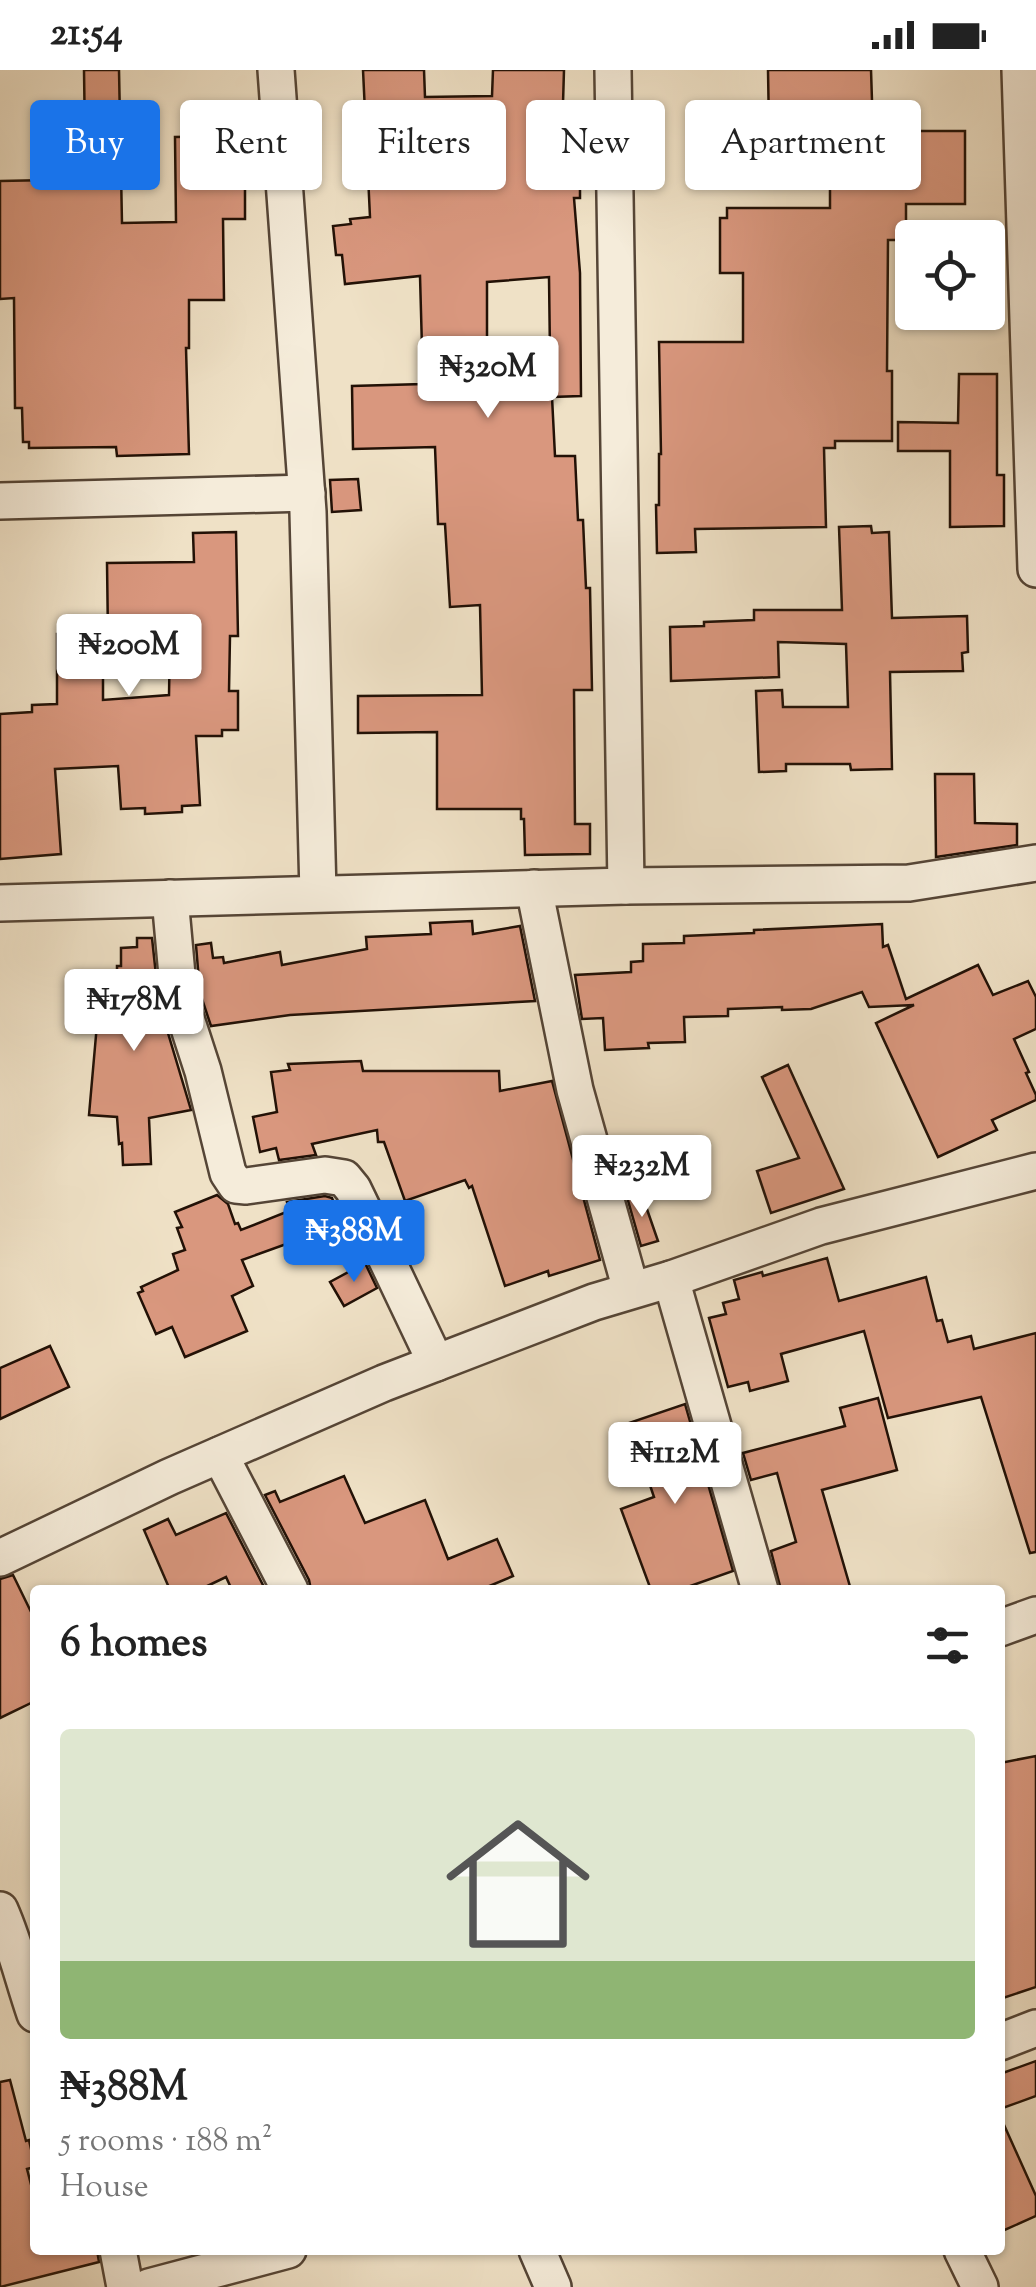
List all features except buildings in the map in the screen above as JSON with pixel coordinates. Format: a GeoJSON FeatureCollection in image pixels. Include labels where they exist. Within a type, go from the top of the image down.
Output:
{"type":"FeatureCollection","features":[{"type":"Feature","properties":{"kind":"street"},"geometry":{"type":"LineString","coordinates":[[276,70],[306,493],[318,894]]}},
{"type":"Feature","properties":{"kind":"street"},"geometry":{"type":"LineString","coordinates":[[613,70],[626,886]]}},
{"type":"Feature","properties":{"kind":"street"},"geometry":{"type":"LineString","coordinates":[[1020,70],[1036,569]]}},
{"type":"Feature","properties":{"kind":"street"},"geometry":{"type":"LineString","coordinates":[[0,501],[306,493]]}},
{"type":"Feature","properties":{"kind":"street"},"geometry":{"type":"LineString","coordinates":[[0,903],[534,888],[909,883],[1036,863]]}},
{"type":"Feature","properties":{"kind":"street"},"geometry":{"type":"LineString","coordinates":[[534,888],[575,1090],[630,1290]]}},
{"type":"Feature","properties":{"kind":"street"},"geometry":{"type":"LineString","coordinates":[[170,898],[179,997],[203,1071],[228,1172],[236,1185],[246,1186],[325,1175],[344,1178],[353,1188],[436,1363]]}},
{"type":"Feature","properties":{"kind":"street"},"geometry":{"type":"LineString","coordinates":[[0,1558],[220,1454],[594,1302],[821,1226],[1036,1171]]}},
{"type":"Feature","properties":{"kind":"street"},"geometry":{"type":"LineString","coordinates":[[671,1278],[759,1585]]}},
{"type":"Feature","properties":{"kind":"street"},"geometry":{"type":"LineString","coordinates":[[220,1454],[287,1585]]}},
{"type":"Feature","properties":{"kind":"street"},"geometry":{"type":"LineString","coordinates":[[1005,1626],[1036,1615]]}},
{"type":"Feature","properties":{"kind":"street"},"geometry":{"type":"LineString","coordinates":[[0,1910],[16,1945],[18,1970],[30,2001]]}},
{"type":"Feature","properties":{"kind":"street"},"geometry":{"type":"LineString","coordinates":[[1005,2040],[1036,2028]]}},
{"type":"Feature","properties":{"kind":"street"},"geometry":{"type":"LineString","coordinates":[[119,2255],[124,2287]]}},
{"type":"Feature","properties":{"kind":"street"},"geometry":{"type":"LineString","coordinates":[[149,2287],[269,2255]]}},
{"type":"Feature","properties":{"kind":"street"},"geometry":{"type":"LineString","coordinates":[[539,2255],[554,2287]]}},
{"type":"Feature","properties":{"kind":"street"},"geometry":{"type":"LineString","coordinates":[[964,2255],[980,2287]]}}]}
